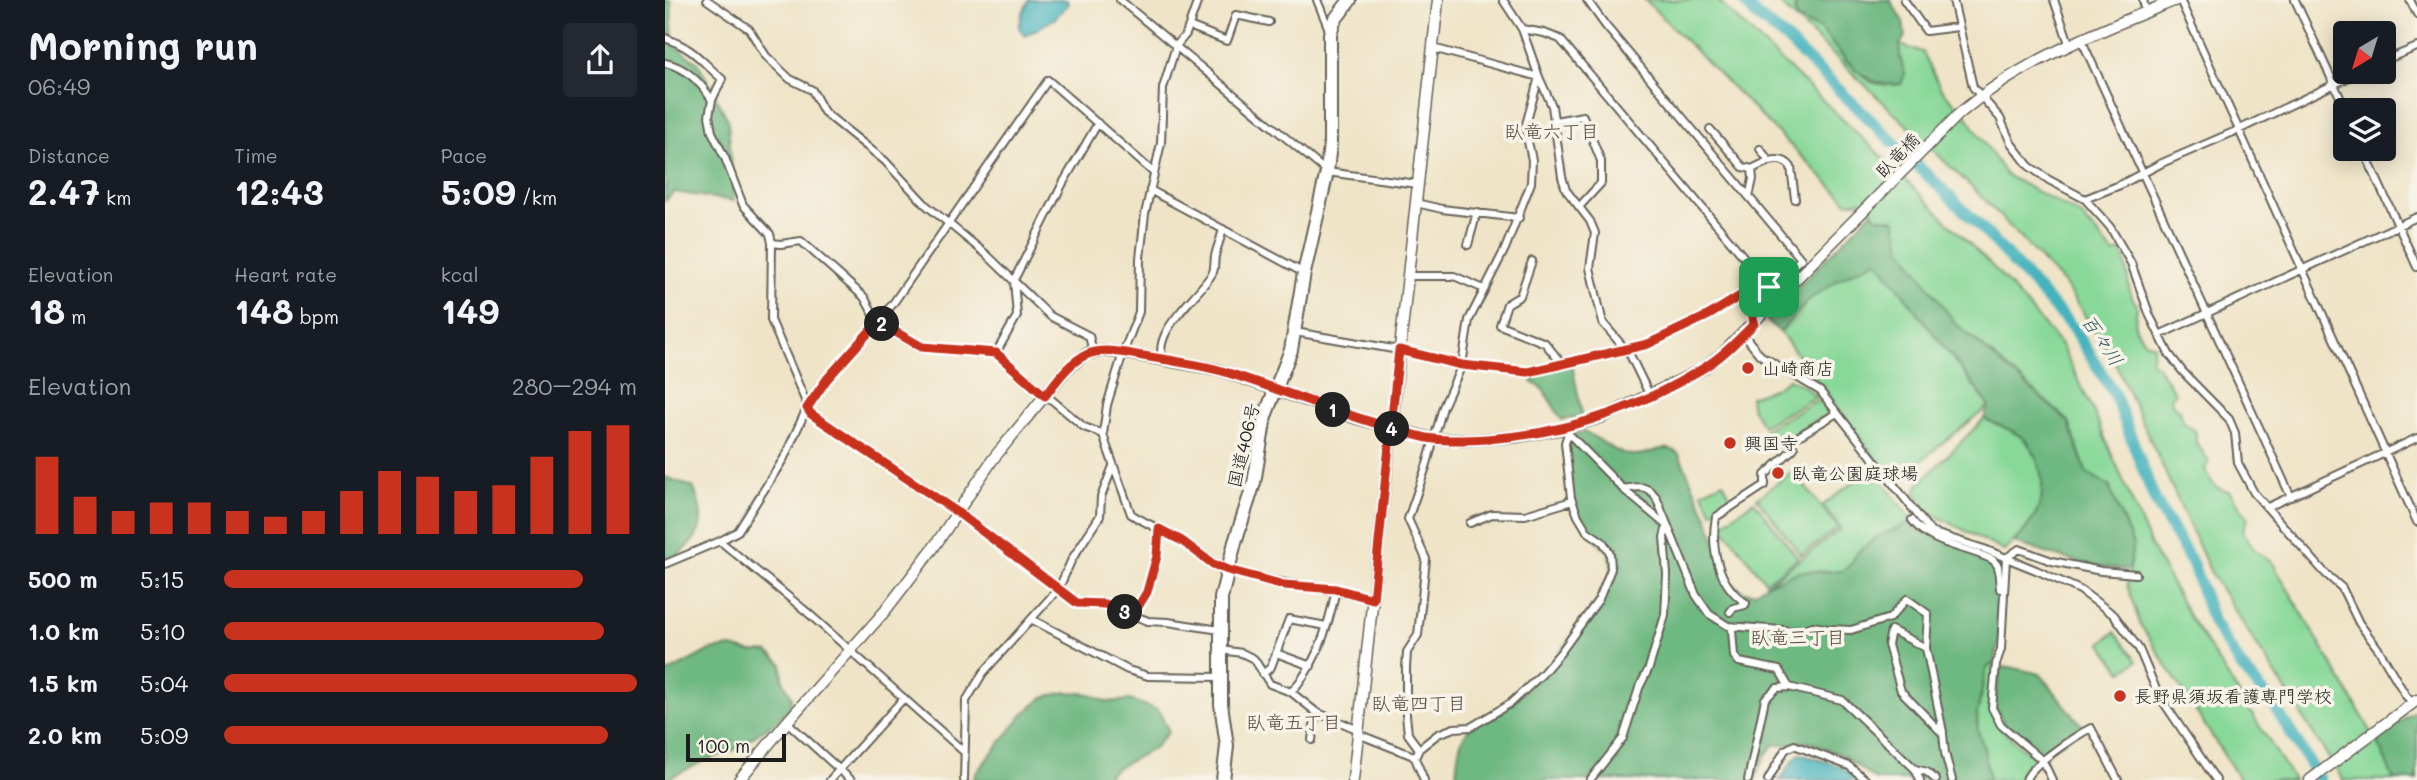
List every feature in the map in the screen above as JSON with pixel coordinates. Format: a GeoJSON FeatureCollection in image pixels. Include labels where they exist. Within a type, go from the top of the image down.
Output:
{"type":"FeatureCollection","features":[{"type":"Feature","properties":{"kind":"highway"},"geometry":{"type":"LineString","coordinates":[[1330,33],[1334,21],[1350,0]]}},
{"type":"Feature","properties":{"kind":"highway","name":"国道406号"},"geometry":{"type":"LineString","coordinates":[[1223,780],[1227,746],[1221,704],[1221,598],[1254,483],[1261,432],[1274,389],[1291,350],[1304,273],[1327,172],[1330,143],[1330,33]]}},
{"type":"Feature","properties":{"kind":"street"},"geometry":{"type":"LineString","coordinates":[[707,0],[749,29],[766,56],[790,79],[813,90],[824,112],[885,161],[926,205],[1014,280],[1050,316],[1089,336],[1093,352],[1076,360],[1045,396],[993,459],[934,547],[851,650],[739,780]]}},
{"type":"Feature","properties":{"kind":"street"},"geometry":{"type":"LineString","coordinates":[[1119,0],[1327,172],[1417,184]]}},
{"type":"Feature","properties":{"kind":"street"},"geometry":{"type":"LineString","coordinates":[[1198,0],[1186,34],[1176,46],[1163,88],[1161,143],[1150,190],[1140,258],[1139,312],[1107,405],[1103,434],[1131,514],[1182,541],[1213,564],[1228,570],[1284,585],[1336,589],[1373,599]]}},
{"type":"Feature","properties":{"kind":"street"},"geometry":{"type":"LineString","coordinates":[[1317,0],[1330,33]]}},
{"type":"Feature","properties":{"kind":"street"},"geometry":{"type":"LineString","coordinates":[[1353,780],[1438,0]]}},
{"type":"Feature","properties":{"kind":"street"},"geometry":{"type":"LineString","coordinates":[[1503,0],[1522,29],[1552,106],[1566,190],[1590,221],[1595,233],[1590,268],[1603,323],[1630,355],[1650,396]]}},
{"type":"Feature","properties":{"kind":"street"},"geometry":{"type":"LineString","coordinates":[[1587,0],[1801,259],[1769,287],[1752,309],[1754,324]]}},
{"type":"Feature","properties":{"kind":"street"},"geometry":{"type":"LineString","coordinates":[[1904,0],[1926,31],[1958,27]]}},
{"type":"Feature","properties":{"kind":"street"},"geometry":{"type":"LineString","coordinates":[[1953,0],[1973,87],[2000,118],[2011,144],[2029,166],[2085,199],[2110,227],[2131,263],[2159,335],[2183,373],[2229,419],[2235,433],[2238,463],[2254,493],[2325,573],[2342,588],[2359,623],[2379,650],[2406,696],[2415,702],[2310,780]]}},
{"type":"Feature","properties":{"kind":"street"},"geometry":{"type":"LineString","coordinates":[[2054,0],[2070,46]]}},
{"type":"Feature","properties":{"kind":"street"},"geometry":{"type":"LineString","coordinates":[[2143,0],[2146,12]]}},
{"type":"Feature","properties":{"kind":"street"},"geometry":{"type":"LineString","coordinates":[[2178,0],[2417,522]]}},
{"type":"Feature","properties":{"kind":"street","name":"臥竜橋"},"geometry":{"type":"LineString","coordinates":[[1093,352],[1123,353],[1219,370],[1358,419],[1435,439],[1517,437],[1569,430],[1650,396],[1703,369],[1754,324],[1959,114],[1980,96],[2070,46],[2178,0]]}},
{"type":"Feature","properties":{"kind":"street"},"geometry":{"type":"LineString","coordinates":[[2295,0],[2333,82]]}},
{"type":"Feature","properties":{"kind":"street"},"geometry":{"type":"LineString","coordinates":[[2410,0],[2417,14]]}},
{"type":"Feature","properties":{"kind":"street"},"geometry":{"type":"LineString","coordinates":[[1189,26],[1227,41],[1236,15],[1269,22]]}},
{"type":"Feature","properties":{"kind":"street"},"geometry":{"type":"LineString","coordinates":[[1522,29],[1560,39],[1769,287]]}},
{"type":"Feature","properties":{"kind":"street"},"geometry":{"type":"LineString","coordinates":[[665,38],[679,43],[701,57],[722,79],[712,100],[709,116],[712,132],[743,205],[770,234],[771,320],[811,414],[957,512],[1077,603],[1105,604],[1149,621],[1220,630]]}},
{"type":"Feature","properties":{"kind":"street"},"geometry":{"type":"LineString","coordinates":[[2082,41],[2291,497]]}},
{"type":"Feature","properties":{"kind":"street"},"geometry":{"type":"LineString","coordinates":[[1433,47],[1539,77]]}},
{"type":"Feature","properties":{"kind":"street"},"geometry":{"type":"LineString","coordinates":[[2396,56],[2417,47]]}},
{"type":"Feature","properties":{"kind":"street"},"geometry":{"type":"LineString","coordinates":[[665,62],[690,73],[712,100]]}},
{"type":"Feature","properties":{"kind":"street"},"geometry":{"type":"LineString","coordinates":[[1419,749],[1408,734],[1406,668],[1407,652],[1418,635],[1426,559],[1408,519],[1443,407],[1462,365],[1469,320],[1519,218],[1531,183],[1531,160],[1525,128],[1539,77]]}},
{"type":"Feature","properties":{"kind":"street"},"geometry":{"type":"LineString","coordinates":[[665,564],[738,531],[784,458],[807,408],[827,379],[878,322],[1048,80],[1154,173]]}},
{"type":"Feature","properties":{"kind":"street"},"geometry":{"type":"LineString","coordinates":[[2085,199],[2334,84],[2340,98]]}},
{"type":"Feature","properties":{"kind":"street"},"geometry":{"type":"LineString","coordinates":[[1555,121],[1583,116],[1601,161],[1601,183],[1579,207]]}},
{"type":"Feature","properties":{"kind":"street"},"geometry":{"type":"LineString","coordinates":[[996,353],[1017,316],[1014,280],[1098,123]]}},
{"type":"Feature","properties":{"kind":"street"},"geometry":{"type":"LineString","coordinates":[[1710,129],[1742,167],[1752,169],[1769,161],[1781,160],[1789,163],[1795,199]]}},
{"type":"Feature","properties":{"kind":"street"},"geometry":{"type":"LineString","coordinates":[[1759,149],[1769,161]]}},
{"type":"Feature","properties":{"kind":"street"},"geometry":{"type":"LineString","coordinates":[[2369,161],[2417,267]]}},
{"type":"Feature","properties":{"kind":"street"},"geometry":{"type":"LineString","coordinates":[[1749,197],[1753,180],[1752,169]]}},
{"type":"Feature","properties":{"kind":"street"},"geometry":{"type":"LineString","coordinates":[[1150,190],[1304,273]]}},
{"type":"Feature","properties":{"kind":"street"},"geometry":{"type":"LineString","coordinates":[[1416,203],[1442,209],[1519,218]]}},
{"type":"Feature","properties":{"kind":"street"},"geometry":{"type":"LineString","coordinates":[[1468,245],[1477,212]]}},
{"type":"Feature","properties":{"kind":"street"},"geometry":{"type":"LineString","coordinates":[[2159,335],[2417,217]]}},
{"type":"Feature","properties":{"kind":"street"},"geometry":{"type":"LineString","coordinates":[[1163,359],[1161,353],[1165,334],[1214,270],[1223,229]]}},
{"type":"Feature","properties":{"kind":"street"},"geometry":{"type":"LineString","coordinates":[[772,243],[801,241],[864,297],[878,322],[922,347],[996,353],[1084,427],[1103,434]]}},
{"type":"Feature","properties":{"kind":"street"},"geometry":{"type":"LineString","coordinates":[[1532,261],[1520,296],[1507,304],[1500,325],[1545,343],[1562,364]]}},
{"type":"Feature","properties":{"kind":"street"},"geometry":{"type":"LineString","coordinates":[[1408,276],[1454,276],[1484,289]]}},
{"type":"Feature","properties":{"kind":"street"},"geometry":{"type":"LineString","coordinates":[[1295,332],[1399,350],[1462,365],[1528,372],[1623,348],[1627,350],[1670,335],[1753,288],[1769,287]]}},
{"type":"Feature","properties":{"kind":"street"},"geometry":{"type":"LineString","coordinates":[[1743,334],[1760,355],[1820,391],[1931,532],[2006,558],[2080,590],[2114,615],[2139,649],[2158,694],[2216,780]]}},
{"type":"Feature","properties":{"kind":"street"},"geometry":{"type":"LineString","coordinates":[[1730,612],[1746,603],[1735,596],[1727,586],[1720,570],[1713,531],[1716,517],[1765,485],[1765,475],[1794,449],[1790,442],[1837,413]]}},
{"type":"Feature","properties":{"kind":"street"},"geometry":{"type":"LineString","coordinates":[[1569,430],[1623,489],[1667,526]]}},
{"type":"Feature","properties":{"kind":"street"},"geometry":{"type":"LineString","coordinates":[[1415,758],[1419,749],[1438,734],[1471,727],[1511,703],[1555,660],[1599,599],[1611,569],[1610,553],[1603,542],[1587,531],[1572,501],[1565,443],[1569,430]]}},
{"type":"Feature","properties":{"kind":"street"},"geometry":{"type":"LineString","coordinates":[[2268,507],[2417,438]]}},
{"type":"Feature","properties":{"kind":"street"},"geometry":{"type":"LineString","coordinates":[[964,780],[966,701],[973,686],[1059,588],[1072,559],[1100,516],[1101,497],[1113,466]]}},
{"type":"Feature","properties":{"kind":"street"},"geometry":{"type":"LineString","coordinates":[[1623,489],[1642,486],[1651,489],[1657,497],[1696,595],[1709,614],[1732,628],[1795,631],[1813,626],[1851,630],[1890,618],[1907,599],[1928,614],[1926,648],[1952,780]]}},
{"type":"Feature","properties":{"kind":"street"},"geometry":{"type":"LineString","coordinates":[[1470,523],[1492,514],[1525,515],[1572,501]]}},
{"type":"Feature","properties":{"kind":"street"},"geometry":{"type":"LineString","coordinates":[[1912,520],[1918,529],[1931,538],[1982,554],[1996,562],[2000,584],[1999,642],[1994,664]]}},
{"type":"Feature","properties":{"kind":"street"},"geometry":{"type":"LineString","coordinates":[[1590,780],[1611,757],[1623,738],[1639,688],[1650,668],[1665,615],[1667,574],[1664,537],[1667,526]]}},
{"type":"Feature","properties":{"kind":"street"},"geometry":{"type":"LineString","coordinates":[[1133,615],[1147,592],[1157,556],[1159,529]]}},
{"type":"Feature","properties":{"kind":"street"},"geometry":{"type":"LineString","coordinates":[[720,541],[851,650],[963,751]]}},
{"type":"Feature","properties":{"kind":"street"},"geometry":{"type":"LineString","coordinates":[[2006,558],[2019,549],[2052,561],[2101,571],[2136,574]]}},
{"type":"Feature","properties":{"kind":"street"},"geometry":{"type":"LineString","coordinates":[[2006,558],[2001,649],[1996,664],[1991,708],[2001,725],[2043,761],[2052,780]]}},
{"type":"Feature","properties":{"kind":"street"},"geometry":{"type":"LineString","coordinates":[[1291,692],[1311,666],[1336,589]]}},
{"type":"Feature","properties":{"kind":"street"},"geometry":{"type":"LineString","coordinates":[[1263,674],[1271,667],[1289,619],[1326,626]]}},
{"type":"Feature","properties":{"kind":"street"},"geometry":{"type":"LineString","coordinates":[[1031,620],[1116,664],[1148,676],[1220,677]]}},
{"type":"Feature","properties":{"kind":"street"},"geometry":{"type":"LineString","coordinates":[[1732,628],[1734,656],[1739,662],[1779,670],[1789,687]]}},
{"type":"Feature","properties":{"kind":"street"},"geometry":{"type":"LineString","coordinates":[[1926,648],[1891,630],[1888,645],[1901,691],[1943,733]]}},
{"type":"Feature","properties":{"kind":"street"},"geometry":{"type":"LineString","coordinates":[[1221,650],[1242,653],[1254,659],[1270,684],[1291,692],[1316,712],[1415,758],[1424,780]]}},
{"type":"Feature","properties":{"kind":"street"},"geometry":{"type":"LineString","coordinates":[[1276,653],[1311,666]]}},
{"type":"Feature","properties":{"kind":"street"},"geometry":{"type":"LineString","coordinates":[[1748,780],[1765,699],[1777,688],[1789,687],[1842,700],[1915,769],[1920,780]]}},
{"type":"Feature","properties":{"kind":"street"},"geometry":{"type":"LineString","coordinates":[[830,780],[904,698]]}},
{"type":"Feature","properties":{"kind":"street"},"geometry":{"type":"LineString","coordinates":[[1312,740],[1316,712]]}},
{"type":"Feature","properties":{"kind":"street"},"geometry":{"type":"LineString","coordinates":[[787,722],[851,780]]}},
{"type":"Feature","properties":{"kind":"street"},"geometry":{"type":"LineString","coordinates":[[2026,780],[2027,774],[2043,761],[2091,728],[2118,780]]}},
{"type":"Feature","properties":{"kind":"street"},"geometry":{"type":"LineString","coordinates":[[1768,780],[1785,750],[1794,745],[1849,766],[1866,780]]}},
{"type":"Feature","properties":{"kind":"street"},"geometry":{"type":"LineString","coordinates":[[1915,769],[1927,772],[1936,780]]}},
{"type":"Feature","properties":{"kind":"green space"},"geometry":{"type":"Polygon","coordinates":[[[665,0],[671,1],[673,45],[698,63],[728,120],[734,201],[674,192],[665,201],[665,0]]]}},
{"type":"Feature","properties":{"kind":"green space"},"geometry":{"type":"Polygon","coordinates":[[[1645,0],[1717,0],[1893,167],[1999,273],[2061,345],[2092,408],[2152,548],[2188,614],[2294,780],[2240,780],[2140,624],[2127,585],[2133,545],[2109,486],[2086,472],[2069,421],[1955,323],[1877,217],[1861,201],[1848,203],[1645,0]]]}},
{"type":"Feature","properties":{"kind":"green space"},"geometry":{"type":"Polygon","coordinates":[[[1776,0],[1796,0],[1794,11],[1808,25],[1821,29],[1845,60],[1871,82],[1886,86],[1905,74],[1900,58],[1900,45],[1923,52],[1941,89],[1968,118],[2006,175],[2081,215],[2114,254],[2121,250],[2126,263],[2130,293],[2137,305],[2135,326],[2144,342],[2154,345],[2151,362],[2158,366],[2175,393],[2171,397],[2173,406],[2180,410],[2183,422],[2196,432],[2196,442],[2209,462],[2205,469],[2209,477],[2217,487],[2229,491],[2248,518],[2243,531],[2254,549],[2272,562],[2378,743],[2394,780],[2343,780],[2212,575],[2113,358],[2063,283],[1984,199],[1776,0]]]}},
{"type":"Feature","properties":{"kind":"green space"},"geometry":{"type":"Polygon","coordinates":[[[1796,0],[1890,0],[1903,21],[1905,36],[1900,45],[1905,74],[1901,84],[1880,83],[1855,69],[1822,30],[1798,18],[1796,0]]]}},
{"type":"Feature","properties":{"kind":"green space"},"geometry":{"type":"Polygon","coordinates":[[[1872,212],[1877,217],[1895,220],[1902,248],[1955,323],[2069,422],[2086,472],[2109,486],[2133,545],[2129,570],[2071,560],[2014,542],[2035,516],[2042,496],[2041,474],[2033,450],[2019,435],[1984,419],[1989,405],[1877,260],[1841,278],[1810,299],[1780,332],[1766,320],[1872,212]]]}},
{"type":"Feature","properties":{"kind":"green space"},"geometry":{"type":"Polygon","coordinates":[[[1876,259],[1989,406],[1894,482],[1780,332],[1810,299],[1876,259]]]}},
{"type":"Feature","properties":{"kind":"green space"},"geometry":{"type":"Polygon","coordinates":[[[1572,365],[1582,414],[1562,420],[1542,388],[1533,383],[1532,378],[1536,372],[1572,365]]]}},
{"type":"Feature","properties":{"kind":"green space"},"geometry":{"type":"Polygon","coordinates":[[[1789,379],[1804,386],[1816,397],[1763,426],[1751,406],[1750,397],[1773,389],[1789,379]]]}},
{"type":"Feature","properties":{"kind":"green space"},"geometry":{"type":"Polygon","coordinates":[[[1818,400],[1829,414],[1798,431],[1774,449],[1764,430],[1818,400]]]}},
{"type":"Feature","properties":{"kind":"green space"},"geometry":{"type":"Polygon","coordinates":[[[1984,419],[2013,432],[2027,443],[2036,457],[2042,480],[2043,492],[2036,514],[2004,551],[1925,510],[1916,492],[1918,485],[1984,419]]]}},
{"type":"Feature","properties":{"kind":"green space"},"geometry":{"type":"Polygon","coordinates":[[[1583,432],[1626,454],[1640,455],[1667,449],[1679,454],[1708,519],[1730,582],[1745,592],[1754,593],[1767,584],[1798,572],[1841,571],[1849,566],[1858,552],[1878,536],[1912,520],[1918,529],[1993,560],[2000,585],[1999,642],[1994,664],[1986,670],[1977,714],[1989,780],[1876,780],[1844,756],[1812,743],[1800,742],[1773,745],[1755,780],[1456,780],[1459,749],[1466,733],[1481,720],[1511,703],[1537,678],[1569,641],[1606,583],[1611,567],[1610,553],[1587,531],[1571,498],[1565,443],[1571,436],[1583,432]]]}},
{"type":"Feature","properties":{"kind":"green space"},"geometry":{"type":"Polygon","coordinates":[[[1872,468],[1912,520],[1878,536],[1858,552],[1849,566],[1841,571],[1798,572],[1767,584],[1841,529],[1823,505],[1872,468]]]}},
{"type":"Feature","properties":{"kind":"green space"},"geometry":{"type":"Polygon","coordinates":[[[1793,471],[1838,528],[1801,555],[1757,498],[1793,471]]]}},
{"type":"Feature","properties":{"kind":"green space"},"geometry":{"type":"Polygon","coordinates":[[[665,477],[693,487],[699,502],[701,524],[692,541],[665,566],[665,477]]]}},
{"type":"Feature","properties":{"kind":"green space"},"geometry":{"type":"Polygon","coordinates":[[[1723,482],[1733,502],[1712,512],[1702,492],[1723,482]]]}},
{"type":"Feature","properties":{"kind":"green space"},"geometry":{"type":"Polygon","coordinates":[[[1754,501],[1798,558],[1766,582],[1721,525],[1754,501]]]}},
{"type":"Feature","properties":{"kind":"green space"},"geometry":{"type":"Polygon","coordinates":[[[2115,632],[2137,661],[2122,672],[2101,643],[2115,632]]]}},
{"type":"Feature","properties":{"kind":"green space"},"geometry":{"type":"Polygon","coordinates":[[[732,647],[750,652],[768,652],[782,664],[783,681],[792,697],[789,708],[775,722],[734,750],[665,780],[665,674],[710,650],[732,647]]]}},
{"type":"Feature","properties":{"kind":"green space"},"geometry":{"type":"Polygon","coordinates":[[[1994,664],[1990,698],[1996,721],[2008,736],[2039,761],[2025,773],[2023,780],[1989,780],[1977,714],[1986,670],[1994,664]]]}},
{"type":"Feature","properties":{"kind":"green space"},"geometry":{"type":"Polygon","coordinates":[[[2010,667],[2040,674],[2083,727],[2042,757],[2005,726],[1994,705],[2000,668],[2010,667]]]}},
{"type":"Feature","properties":{"kind":"green space"},"geometry":{"type":"Polygon","coordinates":[[[1066,692],[1090,694],[1107,702],[1130,700],[1158,710],[1169,731],[1154,748],[1115,769],[1102,780],[974,780],[975,774],[1024,713],[1044,697],[1066,692]]]}},
{"type":"Feature","properties":{"kind":"green space"},"geometry":{"type":"Polygon","coordinates":[[[2417,710],[2417,780],[2394,780],[2378,743],[2379,737],[2417,710]]]}},
{"type":"Feature","properties":{"kind":"water"},"geometry":{"type":"Polygon","coordinates":[[[1029,0],[1067,0],[1068,5],[1054,19],[1025,36],[1019,28],[1029,0]]]}},
{"type":"Feature","properties":{"kind":"water"},"geometry":{"type":"Polygon","coordinates":[[[1800,754],[1837,765],[1860,780],[1779,780],[1800,754]]]}},
{"type":"Feature","properties":{"kind":"waterway","name":"百々川"},"geometry":{"type":"LineString","coordinates":[[1743,0],[1980,226],[2073,328],[2114,393],[2155,500],[2193,565],[2213,622],[2241,666],[2273,704],[2320,780]]}},
{"type":"Feature","properties":{"kind":"place","name":"山崎商店"},"geometry":{"type":"Point","coordinates":[1748,368]}},
{"type":"Feature","properties":{"kind":"place","name":"興国寺"},"geometry":{"type":"Point","coordinates":[1730,443]}},
{"type":"Feature","properties":{"kind":"place","name":"臥竜公園庭球場"},"geometry":{"type":"Point","coordinates":[1778,473]}},
{"type":"Feature","properties":{"kind":"place","name":"長野県須坂看護専門学校"},"geometry":{"type":"Point","coordinates":[2120,696]}},
{"type":"Feature","properties":{"kind":"district","name":"臥竜六丁目"},"geometry":{"type":"Point","coordinates":[1552,130]}},
{"type":"Feature","properties":{"kind":"district","name":"臥竜三丁目"},"geometry":{"type":"Point","coordinates":[1798,636]}},
{"type":"Feature","properties":{"kind":"district","name":"臥竜四丁目"},"geometry":{"type":"Point","coordinates":[1419,702]}},
{"type":"Feature","properties":{"kind":"district","name":"臥竜五丁目"},"geometry":{"type":"Point","coordinates":[1294,721]}},
{"type":"Feature","properties":{"kind":"route"},"geometry":{"type":"LineString","coordinates":[[1769,287],[1752,309],[1754,324],[1703,369],[1603,417],[1562,429],[1517,437],[1435,439],[1407,432],[1392,428],[1358,419],[1219,370],[1103,351],[1093,352],[1076,360],[1045,396],[996,353],[922,347],[878,322],[827,379],[807,408],[811,414],[957,512],[1077,603],[1105,604],[1133,615],[1147,592],[1157,556],[1159,529],[1196,550],[1213,564],[1228,570],[1284,585],[1336,589],[1373,599],[1392,428],[1399,350],[1462,365],[1528,372],[1648,344],[1709,315],[1753,288],[1769,287]]}}]}
